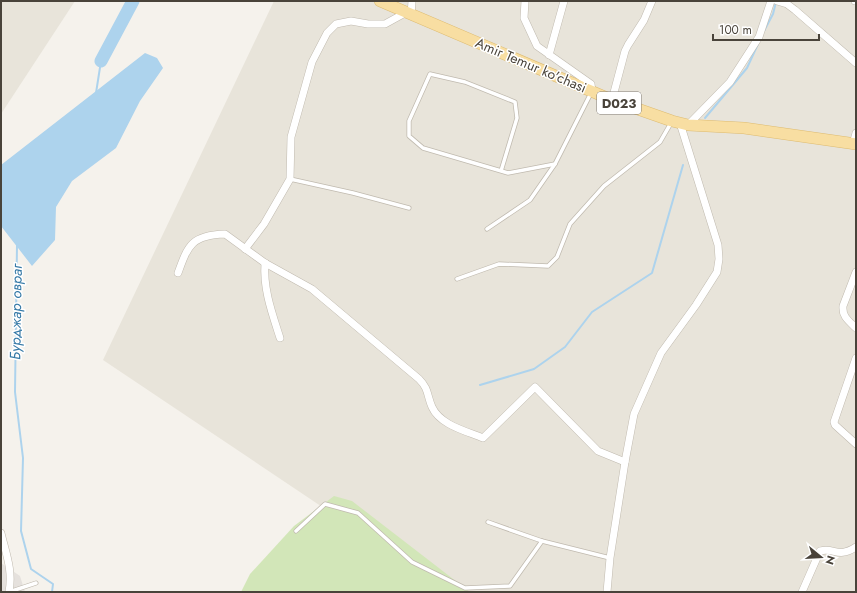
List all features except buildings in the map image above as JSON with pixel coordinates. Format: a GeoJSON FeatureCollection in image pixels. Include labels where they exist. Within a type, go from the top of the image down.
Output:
{"type":"FeatureCollection","features":[{"type":"Feature","properties":{"kind":"main road","name":"D023"},"geometry":{"type":"LineString","coordinates":[[380,1],[404,12]]}},
{"type":"Feature","properties":{"kind":"main road","name":"Amir Temur ko'chasi"},"geometry":{"type":"LineString","coordinates":[[404,12],[612,100],[680,123],[744,128],[855,144]]}},
{"type":"Feature","properties":{"kind":"street"},"geometry":{"type":"LineString","coordinates":[[245,249],[264,224],[290,179],[291,137],[312,62],[327,33],[336,24],[351,21],[368,24],[385,24],[404,12],[412,1]]}},
{"type":"Feature","properties":{"kind":"street"},"geometry":{"type":"LineString","coordinates":[[525,1],[524,18],[537,46],[591,84],[592,91]]}},
{"type":"Feature","properties":{"kind":"street"},"geometry":{"type":"LineString","coordinates":[[549,55],[564,1]]}},
{"type":"Feature","properties":{"kind":"street"},"geometry":{"type":"LineString","coordinates":[[612,100],[628,44],[644,20],[652,1]]}},
{"type":"Feature","properties":{"kind":"street"},"geometry":{"type":"LineString","coordinates":[[607,592],[610,558],[634,414],[661,353],[696,305],[717,272],[720,258],[718,245],[680,123],[730,82],[759,37],[770,1]]}},
{"type":"Feature","properties":{"kind":"street"},"geometry":{"type":"LineString","coordinates":[[778,1],[787,4],[795,10],[856,63]]}},
{"type":"Feature","properties":{"kind":"street"},"geometry":{"type":"LineString","coordinates":[[855,144],[856,132]]}},
{"type":"Feature","properties":{"kind":"street"},"geometry":{"type":"LineString","coordinates":[[178,273],[184,257],[192,243],[204,237],[225,234],[265,263],[312,289],[419,379],[424,385],[431,406],[441,420],[483,438],[535,387],[598,450],[625,462]]}},
{"type":"Feature","properties":{"kind":"street"},"geometry":{"type":"LineString","coordinates":[[265,263],[265,284],[268,300],[280,338]]}},
{"type":"Feature","properties":{"kind":"street"},"geometry":{"type":"LineString","coordinates":[[856,272],[842,312],[856,328]]}},
{"type":"Feature","properties":{"kind":"street"},"geometry":{"type":"LineString","coordinates":[[856,358],[834,422],[835,425],[856,444]]}},
{"type":"Feature","properties":{"kind":"street"},"geometry":{"type":"LineString","coordinates":[[1,533],[10,566],[11,580],[9,592]]}},
{"type":"Feature","properties":{"kind":"street"},"geometry":{"type":"LineString","coordinates":[[802,592],[817,554],[820,551],[823,550],[842,553],[848,552],[856,547]]}},
{"type":"Feature","properties":{"kind":"lane"},"geometry":{"type":"LineString","coordinates":[[501,171],[517,118],[515,102],[464,82],[430,74],[409,121],[409,136],[424,148],[501,171],[508,173],[555,164]]}},
{"type":"Feature","properties":{"kind":"lane"},"geometry":{"type":"LineString","coordinates":[[487,229],[530,200],[555,164],[592,91]]}},
{"type":"Feature","properties":{"kind":"lane"},"geometry":{"type":"LineString","coordinates":[[457,278],[499,264],[548,266],[557,257],[570,224],[604,186],[660,142],[680,123]]}},
{"type":"Feature","properties":{"kind":"lane"},"geometry":{"type":"LineString","coordinates":[[290,179],[353,193],[409,208]]}},
{"type":"Feature","properties":{"kind":"lane"},"geometry":{"type":"LineString","coordinates":[[296,531],[325,504],[358,512],[412,562],[465,588],[510,586],[542,541]]}},
{"type":"Feature","properties":{"kind":"lane"},"geometry":{"type":"LineString","coordinates":[[488,522],[542,541],[610,558]]}},
{"type":"Feature","properties":{"kind":"lane"},"geometry":{"type":"LineString","coordinates":[[9,592],[36,583]]}},
{"type":"Feature","properties":{"kind":"shaded area"},"geometry":{"type":"Polygon","coordinates":[[[1,1],[75,1],[1,114],[1,1]]]}},
{"type":"Feature","properties":{"kind":"shaded area"},"geometry":{"type":"Polygon","coordinates":[[[274,1],[856,1],[856,592],[449,592],[103,360],[274,1]]]}},
{"type":"Feature","properties":{"kind":"shaded area"},"geometry":{"type":"Polygon","coordinates":[[[1,563],[20,576],[25,592],[1,592],[1,563]]]}},
{"type":"Feature","properties":{"kind":"green space"},"geometry":{"type":"Polygon","coordinates":[[[334,496],[352,501],[470,592],[241,592],[250,574],[294,526],[334,496]]]}},
{"type":"Feature","properties":{"kind":"water"},"geometry":{"type":"Polygon","coordinates":[[[145,53],[157,58],[163,68],[140,101],[116,148],[72,181],[56,207],[55,240],[32,266],[1,226],[1,165],[145,53]]]}},
{"type":"Feature","properties":{"kind":"waterway"},"geometry":{"type":"LineString","coordinates":[[101,61],[133,1]]}},
{"type":"Feature","properties":{"kind":"waterway"},"geometry":{"type":"LineString","coordinates":[[764,31],[773,14],[776,2]]}},
{"type":"Feature","properties":{"kind":"waterway"},"geometry":{"type":"LineString","coordinates":[[705,118],[747,68],[758,44]]}},
{"type":"Feature","properties":{"kind":"waterway","name":"Бурджар овраг"},"geometry":{"type":"LineString","coordinates":[[96,93],[101,61]]}},
{"type":"Feature","properties":{"kind":"waterway"},"geometry":{"type":"LineString","coordinates":[[480,385],[534,369],[565,347],[592,312],[652,273],[683,165]]}},
{"type":"Feature","properties":{"kind":"waterway","name":"Бурджар овраг"},"geometry":{"type":"LineString","coordinates":[[17,245],[15,392],[23,458],[21,531],[31,569],[53,584],[52,592]]}}]}
